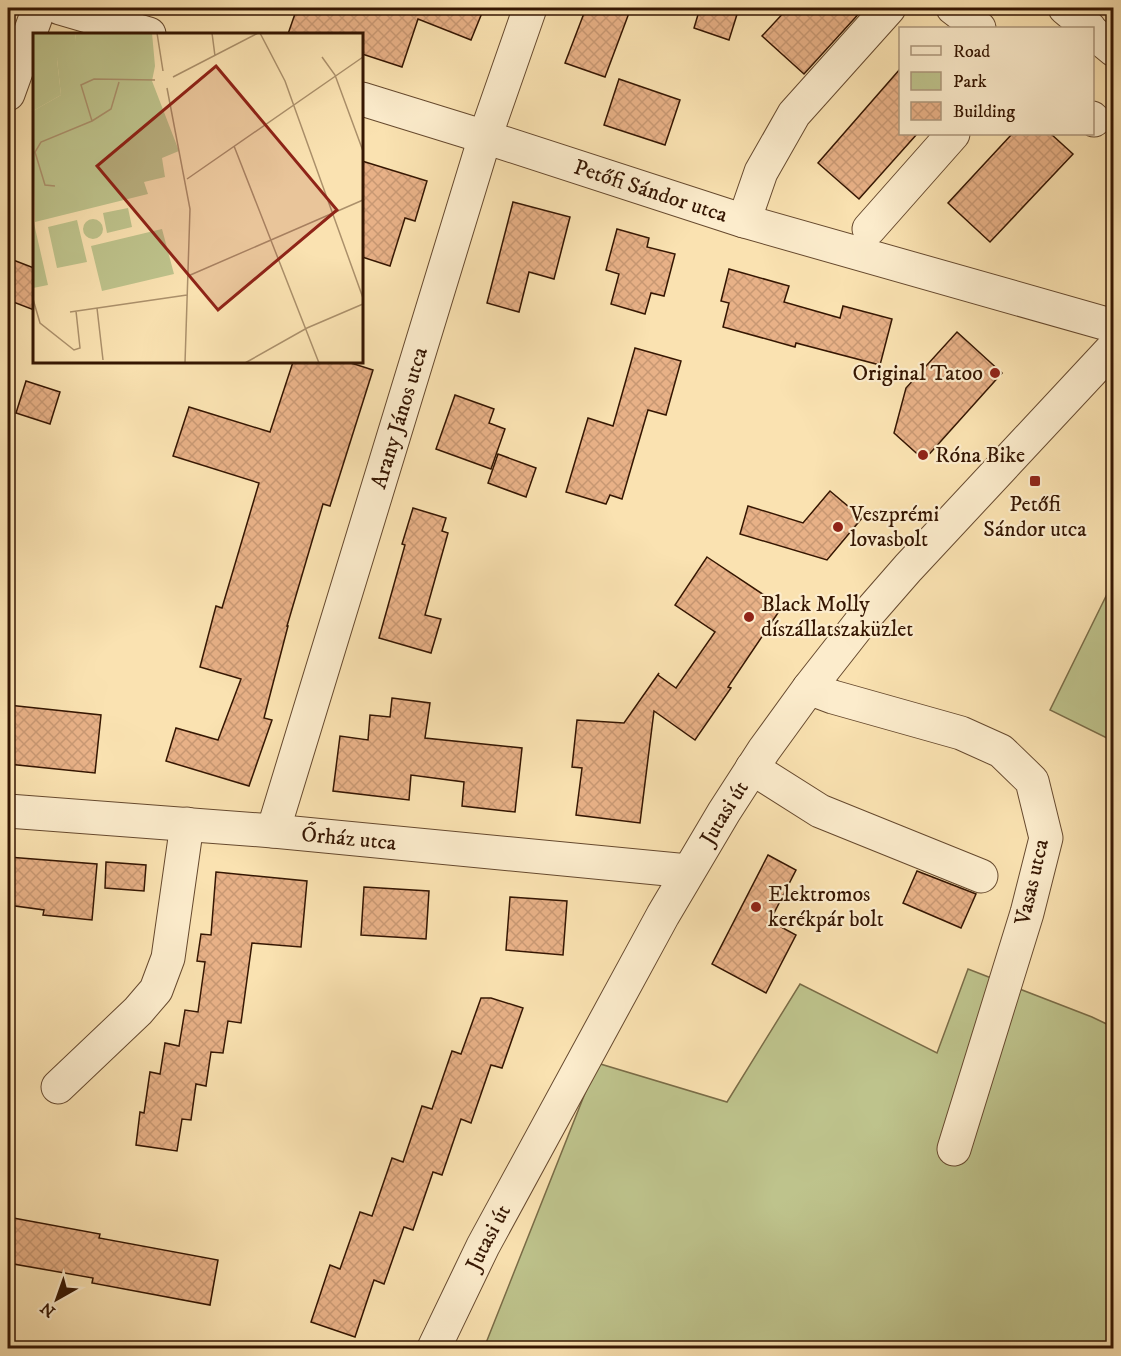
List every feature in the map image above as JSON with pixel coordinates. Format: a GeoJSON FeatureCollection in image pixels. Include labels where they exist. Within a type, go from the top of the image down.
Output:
{"type":"FeatureCollection","features":[{"type":"Feature","properties":{"kind":"street"},"geometry":{"type":"LineString","coordinates":[[8,94],[39,8]]}},
{"type":"Feature","properties":{"kind":"street"},"geometry":{"type":"LineString","coordinates":[[60,8],[145,33]]}},
{"type":"Feature","properties":{"kind":"street","name":"Arany János utca"},"geometry":{"type":"LineString","coordinates":[[273,831],[485,137],[531,8]]}},
{"type":"Feature","properties":{"kind":"street"},"geometry":{"type":"LineString","coordinates":[[744,221],[761,172],[794,114],[889,8]]}},
{"type":"Feature","properties":{"kind":"street"},"geometry":{"type":"LineString","coordinates":[[953,8],[978,27]]}},
{"type":"Feature","properties":{"kind":"street"},"geometry":{"type":"LineString","coordinates":[[1065,8],[1088,27]]}},
{"type":"Feature","properties":{"kind":"street"},"geometry":{"type":"LineString","coordinates":[[1094,34],[1113,50]]}},
{"type":"Feature","properties":{"kind":"street","name":"Petőfi Sándor utca"},"geometry":{"type":"LineString","coordinates":[[363,99],[744,221],[1113,326]]}},
{"type":"Feature","properties":{"kind":"street"},"geometry":{"type":"LineString","coordinates":[[868,229],[951,135]]}},
{"type":"Feature","properties":{"kind":"street","name":"Jutasi út"},"geometry":{"type":"LineString","coordinates":[[434,1348],[483,1246],[688,871],[752,768],[808,688],[860,623],[1113,347]]}},
{"type":"Feature","properties":{"kind":"street","name":"Vasas utca"},"geometry":{"type":"LineString","coordinates":[[808,688],[961,733],[1001,751],[1032,781],[1046,838],[1027,913],[954,1149]]}},
{"type":"Feature","properties":{"kind":"street"},"geometry":{"type":"LineString","coordinates":[[752,768],[820,811],[981,876]]}},
{"type":"Feature","properties":{"kind":"street","name":"Őrház utca"},"geometry":{"type":"LineString","coordinates":[[8,810],[273,831],[688,871]]}},
{"type":"Feature","properties":{"kind":"street"},"geometry":{"type":"LineString","coordinates":[[58,1087],[138,1011],[156,990],[168,958],[187,825]]}},
{"type":"Feature","properties":{"kind":"green space"},"geometry":{"type":"Polygon","coordinates":[[[1113,582],[1113,741],[1050,710],[1113,582]]]}},
{"type":"Feature","properties":{"kind":"green space"},"geometry":{"type":"Polygon","coordinates":[[[968,969],[1113,1027],[1113,1348],[484,1348],[597,1063],[727,1102],[800,984],[937,1053],[968,969]]]}},
{"type":"Feature","properties":{"kind":"building"},"geometry":{"type":"Polygon","coordinates":[[[297,8],[484,8],[471,40],[418,19],[402,67],[363,54],[363,33],[288,33],[297,8]]]}},
{"type":"Feature","properties":{"kind":"building"},"geometry":{"type":"Polygon","coordinates":[[[586,8],[615,8],[629,13],[605,77],[565,63],[586,8]]]}},
{"type":"Feature","properties":{"kind":"building"},"geometry":{"type":"Polygon","coordinates":[[[700,8],[739,8],[729,40],[694,28],[700,8]]]}},
{"type":"Feature","properties":{"kind":"building"},"geometry":{"type":"Polygon","coordinates":[[[788,8],[864,8],[804,74],[762,36],[788,8]]]}},
{"type":"Feature","properties":{"kind":"building"},"geometry":{"type":"Polygon","coordinates":[[[899,70],[899,135],[916,135],[859,199],[818,163],[899,70]]]}},
{"type":"Feature","properties":{"kind":"building"},"geometry":{"type":"Polygon","coordinates":[[[619,79],[680,100],[665,145],[604,125],[619,79]]]}},
{"type":"Feature","properties":{"kind":"building"},"geometry":{"type":"Polygon","coordinates":[[[1011,135],[1052,135],[1073,154],[990,242],[948,203],[1011,135]]]}},
{"type":"Feature","properties":{"kind":"building"},"geometry":{"type":"Polygon","coordinates":[[[363,161],[427,181],[415,221],[405,218],[390,266],[363,257],[363,161]]]}},
{"type":"Feature","properties":{"kind":"building"},"geometry":{"type":"Polygon","coordinates":[[[513,202],[570,217],[554,279],[529,272],[519,312],[487,303],[513,202]]]}},
{"type":"Feature","properties":{"kind":"building"},"geometry":{"type":"Polygon","coordinates":[[[617,229],[649,238],[647,247],[675,254],[664,296],[651,293],[645,314],[611,304],[619,274],[606,270],[617,229]]]}},
{"type":"Feature","properties":{"kind":"building"},"geometry":{"type":"Polygon","coordinates":[[[8,258],[33,268],[33,310],[8,300],[8,258]]]}},
{"type":"Feature","properties":{"kind":"building"},"geometry":{"type":"Polygon","coordinates":[[[729,269],[789,286],[784,302],[840,318],[843,306],[892,319],[880,365],[796,343],[795,347],[723,327],[729,303],[721,301],[729,269]]]}},
{"type":"Feature","properties":{"kind":"building"},"geometry":{"type":"Polygon","coordinates":[[[957,332],[1002,373],[924,460],[894,433],[906,388],[957,332]]]}},
{"type":"Feature","properties":{"kind":"building"},"geometry":{"type":"Polygon","coordinates":[[[635,348],[681,361],[666,415],[648,410],[622,499],[610,495],[606,504],[566,492],[588,418],[613,426],[635,348]]]}},
{"type":"Feature","properties":{"kind":"building"},"geometry":{"type":"Polygon","coordinates":[[[293,363],[351,363],[373,370],[330,506],[323,504],[287,626],[264,718],[272,720],[249,786],[166,761],[176,728],[218,740],[241,679],[200,667],[216,606],[222,608],[259,483],[173,456],[189,407],[270,432],[293,363]]]}},
{"type":"Feature","properties":{"kind":"building"},"geometry":{"type":"Polygon","coordinates":[[[26,381],[60,392],[50,424],[16,413],[26,381]]]}},
{"type":"Feature","properties":{"kind":"building"},"geometry":{"type":"Polygon","coordinates":[[[455,395],[494,409],[489,423],[505,429],[491,469],[436,449],[455,395]]]}},
{"type":"Feature","properties":{"kind":"building"},"geometry":{"type":"Polygon","coordinates":[[[498,454],[536,468],[526,497],[488,483],[498,454]]]}},
{"type":"Feature","properties":{"kind":"building"},"geometry":{"type":"Polygon","coordinates":[[[830,491],[862,518],[827,560],[740,534],[748,506],[803,523],[830,491]]]}},
{"type":"Feature","properties":{"kind":"building"},"geometry":{"type":"Polygon","coordinates":[[[413,508],[446,518],[442,531],[448,533],[425,615],[441,619],[431,653],[379,638],[413,508]]]}},
{"type":"Feature","properties":{"kind":"building"},"geometry":{"type":"Polygon","coordinates":[[[707,557],[782,607],[695,740],[654,711],[640,823],[576,815],[582,768],[572,767],[577,720],[624,723],[659,673],[658,675],[676,688],[715,632],[675,605],[707,557]]]}},
{"type":"Feature","properties":{"kind":"building"},"geometry":{"type":"Polygon","coordinates":[[[392,698],[430,703],[425,738],[522,748],[515,812],[462,806],[464,782],[411,775],[409,800],[333,791],[340,736],[368,740],[370,715],[390,717],[392,698]]]}},
{"type":"Feature","properties":{"kind":"building"},"geometry":{"type":"Polygon","coordinates":[[[8,705],[101,715],[95,773],[8,764],[8,705]]]}},
{"type":"Feature","properties":{"kind":"building"},"geometry":{"type":"Polygon","coordinates":[[[768,855],[796,870],[770,921],[796,935],[766,993],[712,964],[768,855]]]}},
{"type":"Feature","properties":{"kind":"building"},"geometry":{"type":"Polygon","coordinates":[[[8,857],[97,864],[92,920],[43,915],[44,910],[8,905],[8,857]]]}},
{"type":"Feature","properties":{"kind":"building"},"geometry":{"type":"Polygon","coordinates":[[[106,862],[146,865],[144,891],[105,888],[106,862]]]}},
{"type":"Feature","properties":{"kind":"building"},"geometry":{"type":"Polygon","coordinates":[[[917,871],[976,894],[961,928],[903,903],[917,871]]]}},
{"type":"Feature","properties":{"kind":"building"},"geometry":{"type":"Polygon","coordinates":[[[216,872],[307,881],[301,947],[252,943],[241,1023],[228,1021],[223,1053],[211,1052],[206,1086],[196,1084],[191,1120],[182,1119],[177,1151],[136,1145],[140,1112],[144,1113],[150,1072],[160,1074],[165,1043],[179,1046],[185,1010],[198,1012],[205,962],[197,961],[201,934],[211,935],[216,872]]]}},
{"type":"Feature","properties":{"kind":"building"},"geometry":{"type":"Polygon","coordinates":[[[364,887],[429,891],[426,939],[361,935],[364,887]]]}},
{"type":"Feature","properties":{"kind":"building"},"geometry":{"type":"Polygon","coordinates":[[[510,897],[567,901],[563,955],[506,950],[510,897]]]}},
{"type":"Feature","properties":{"kind":"building"},"geometry":{"type":"Polygon","coordinates":[[[481,998],[491,998],[523,1008],[502,1068],[491,1065],[471,1123],[461,1119],[442,1175],[433,1172],[413,1230],[404,1227],[384,1284],[374,1280],[355,1337],[311,1322],[330,1265],[340,1269],[360,1212],[372,1216],[392,1158],[403,1162],[422,1106],[432,1109],[452,1051],[461,1054],[481,998]]]}},
{"type":"Feature","properties":{"kind":"building"},"geometry":{"type":"Polygon","coordinates":[[[8,1217],[100,1234],[99,1238],[218,1260],[210,1305],[92,1283],[93,1278],[8,1263],[8,1217]]]}},
{"type":"Feature","properties":{"kind":"place","name":"Original Tatoo"},"geometry":{"type":"Point","coordinates":[995,373]}},
{"type":"Feature","properties":{"kind":"place","name":"Róna Bike"},"geometry":{"type":"Point","coordinates":[923,455]}},
{"type":"Feature","properties":{"kind":"place","name":"Petőfi Sándor utca"},"geometry":{"type":"Point","coordinates":[1035,481]}},
{"type":"Feature","properties":{"kind":"place","name":"Veszprémi lovasbolt"},"geometry":{"type":"Point","coordinates":[838,527]}},
{"type":"Feature","properties":{"kind":"place","name":"Black Molly díszállatszaküzlet"},"geometry":{"type":"Point","coordinates":[749,617]}},
{"type":"Feature","properties":{"kind":"place","name":"Elektromos kerékpár bolt"},"geometry":{"type":"Point","coordinates":[756,907]}}]}
